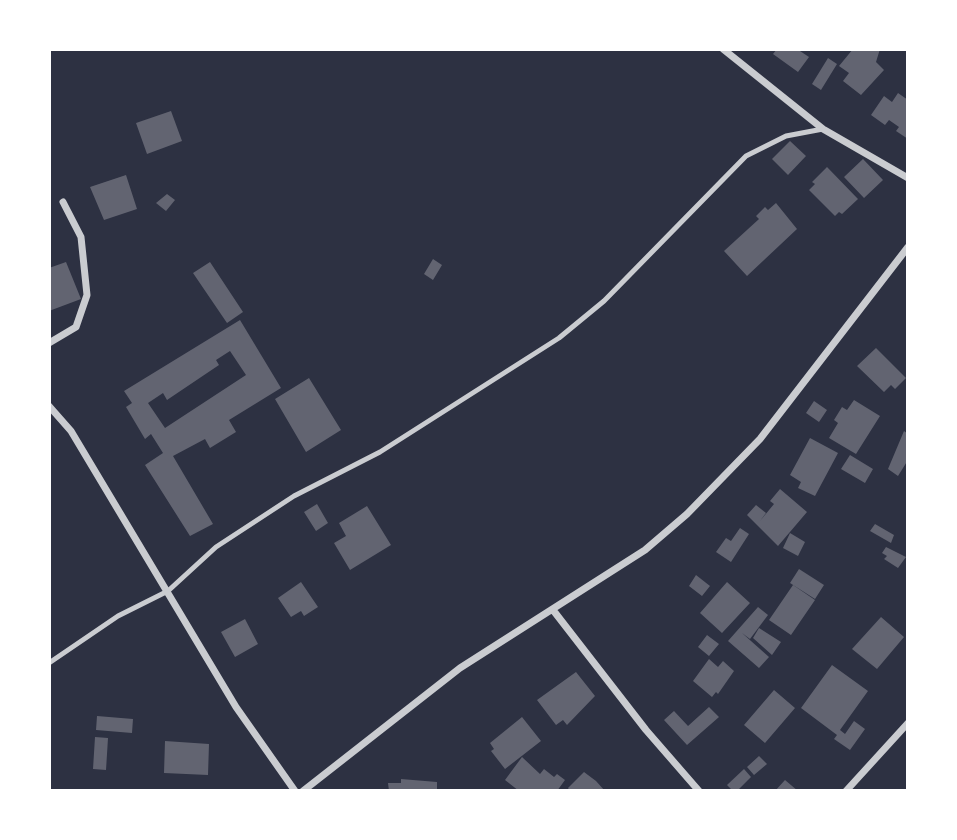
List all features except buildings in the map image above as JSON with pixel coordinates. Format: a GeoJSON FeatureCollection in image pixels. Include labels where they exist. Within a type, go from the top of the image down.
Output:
{"type":"FeatureCollection","features":[{"type":"Feature","properties":{"kind":"street"},"geometry":{"type":"LineString","coordinates":[[723,49],[823,129],[908,178]]}},
{"type":"Feature","properties":{"kind":"street"},"geometry":{"type":"LineString","coordinates":[[49,342],[76,327],[87,295],[81,237],[63,202]]}},
{"type":"Feature","properties":{"kind":"street"},"geometry":{"type":"LineString","coordinates":[[303,791],[460,668],[645,550],[712,490],[760,439],[905,260],[908,247]]}},
{"type":"Feature","properties":{"kind":"street"},"geometry":{"type":"LineString","coordinates":[[49,406],[71,431],[236,707],[295,791]]}},
{"type":"Feature","properties":{"kind":"street"},"geometry":{"type":"LineString","coordinates":[[553,610],[646,730],[699,791]]}},
{"type":"Feature","properties":{"kind":"street"},"geometry":{"type":"LineString","coordinates":[[846,791],[908,723]]}},
{"type":"Feature","properties":{"kind":"lane"},"geometry":{"type":"LineString","coordinates":[[49,663],[118,616],[168,590],[216,547],[294,496],[380,452],[559,338],[604,301],[746,156],[786,136],[823,129]]}}]}
